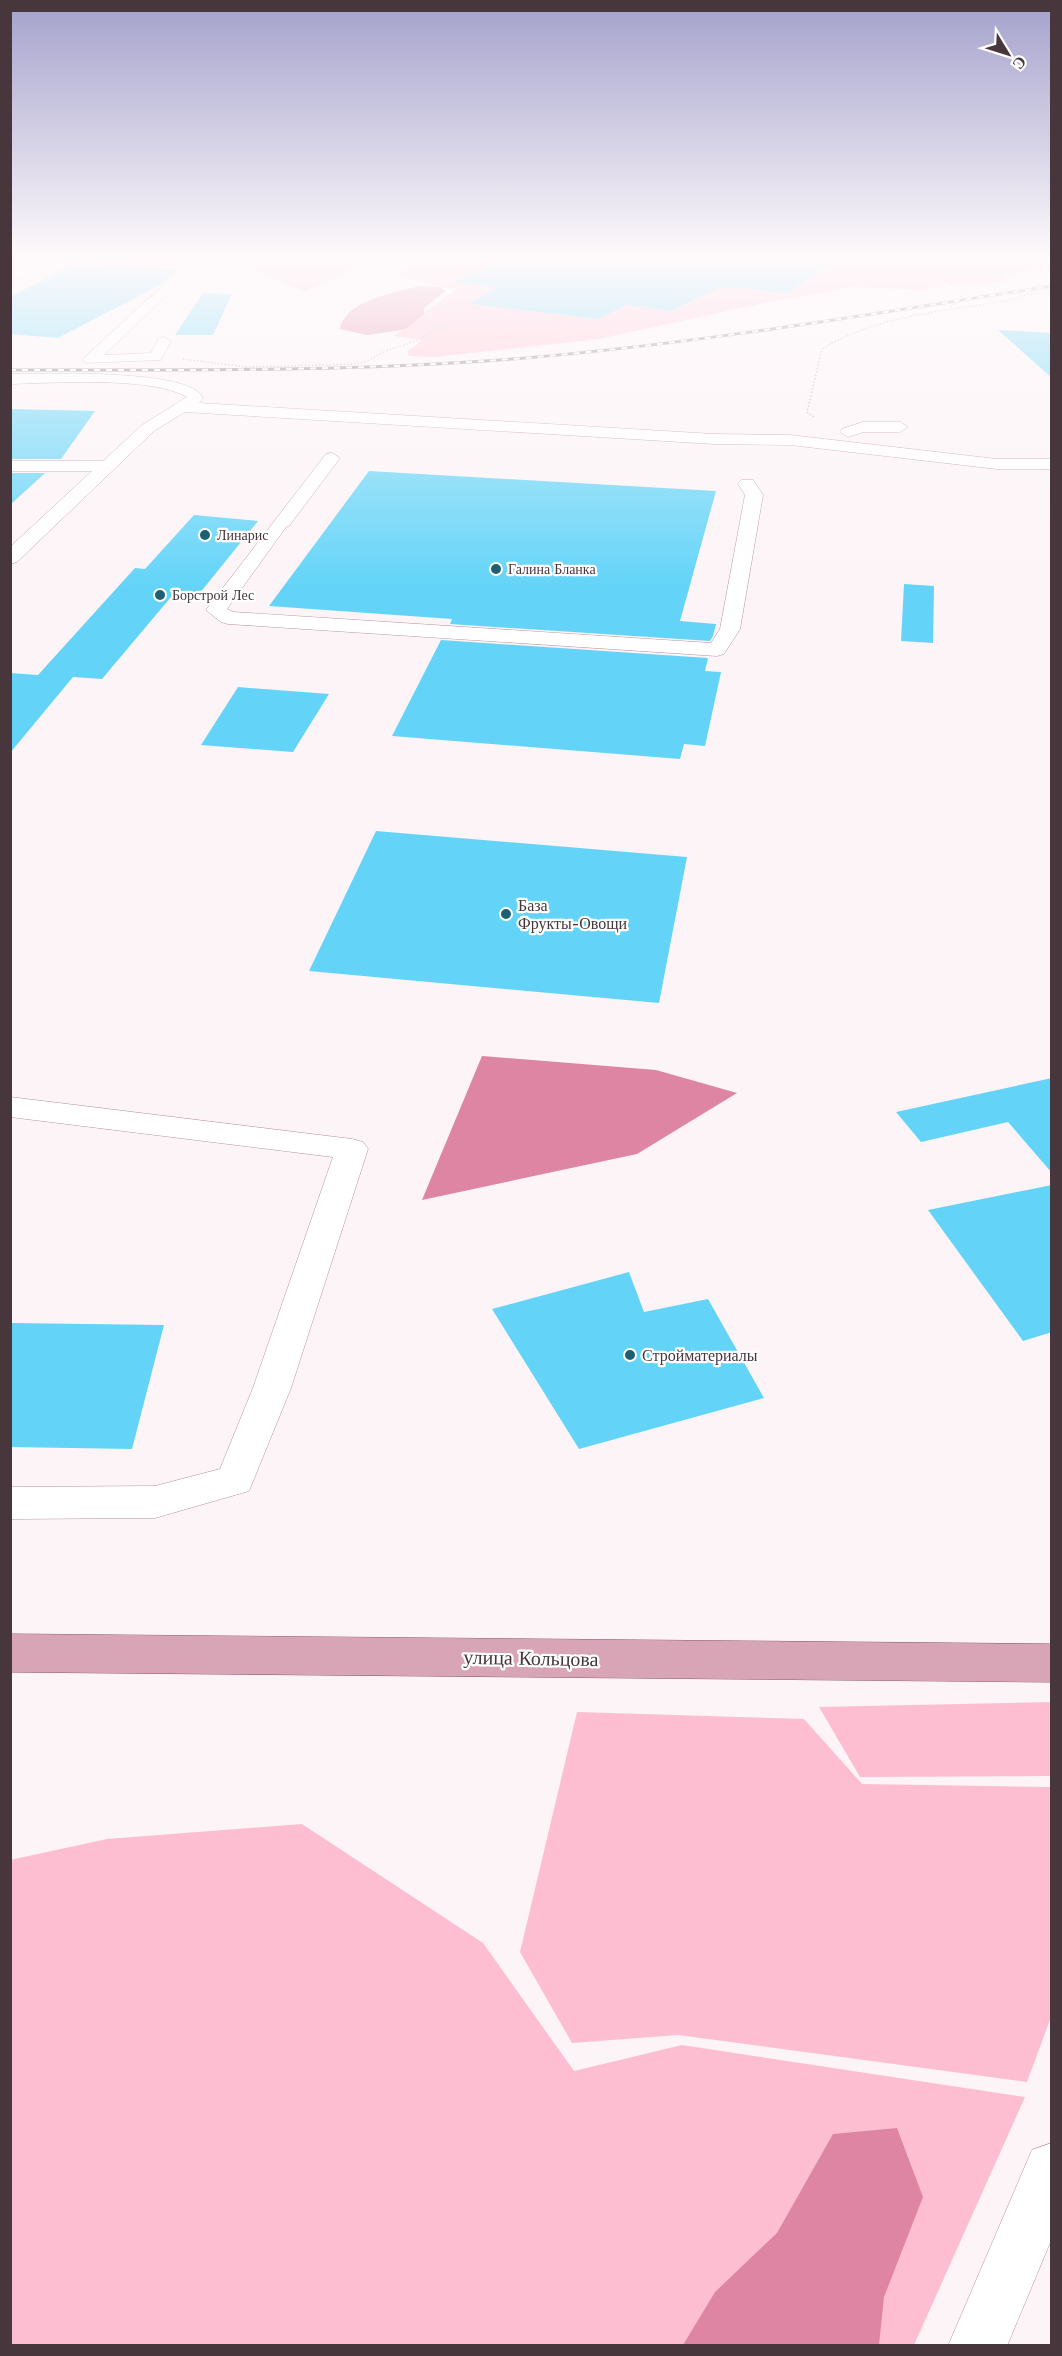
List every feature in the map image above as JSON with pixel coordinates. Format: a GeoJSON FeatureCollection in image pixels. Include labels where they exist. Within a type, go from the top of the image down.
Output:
{"type":"FeatureCollection","features":[{"type":"Feature","properties":{"kind":"main road","name":"улица Кольцова"},"geometry":{"type":"LineString","coordinates":[[10,1653],[1052,1663]]}},
{"type":"Feature","properties":{"kind":"street"},"geometry":{"type":"LineString","coordinates":[[10,379],[108,379],[172,386],[192,392],[195,396],[195,399],[185,406],[148,428],[10,558]]}},
{"type":"Feature","properties":{"kind":"street"},"geometry":{"type":"LineString","coordinates":[[185,406],[714,439],[790,440],[997,464],[1052,464]]}},
{"type":"Feature","properties":{"kind":"street"},"geometry":{"type":"LineString","coordinates":[[790,440],[832,436],[863,427],[900,427]]}},
{"type":"Feature","properties":{"kind":"street"},"geometry":{"type":"LineString","coordinates":[[332,458],[216,610],[228,618],[717,650],[730,629],[732,618],[754,495],[747,484]]}},
{"type":"Feature","properties":{"kind":"street"},"geometry":{"type":"LineString","coordinates":[[10,466],[108,466]]}},
{"type":"Feature","properties":{"kind":"street"},"geometry":{"type":"LineString","coordinates":[[10,1107],[352,1149],[272,1388],[235,1480],[155,1502],[10,1503]]}},
{"type":"Feature","properties":{"kind":"street"},"geometry":{"type":"LineString","coordinates":[[977,2346],[1052,2170]]}},
{"type":"Feature","properties":{"kind":"path"},"geometry":{"type":"LineString","coordinates":[[818,367],[807,412],[826,426],[832,436]]}},
{"type":"Feature","properties":{"kind":"shaded area"},"geometry":{"type":"Polygon","coordinates":[[[482,1056],[656,1070],[737,1093],[637,1154],[422,1200],[482,1056]]]}},
{"type":"Feature","properties":{"kind":"shaded area"},"geometry":{"type":"Polygon","coordinates":[[[1051,1702],[1051,1776],[860,1777],[819,1707],[1051,1702]]]}},
{"type":"Feature","properties":{"kind":"shaded area"},"geometry":{"type":"Polygon","coordinates":[[[577,1712],[804,1719],[862,1784],[1051,1787],[1051,2017],[1027,2082],[678,2035],[572,2043],[520,1952],[577,1712]]]}},
{"type":"Feature","properties":{"kind":"shaded area"},"geometry":{"type":"Polygon","coordinates":[[[302,1824],[483,1943],[574,2071],[682,2045],[1025,2097],[914,2345],[11,2345],[10,1860],[107,1839],[302,1824]]]}},
{"type":"Feature","properties":{"kind":"shaded area"},"geometry":{"type":"Polygon","coordinates":[[[897,2128],[923,2197],[884,2297],[879,2345],[683,2345],[715,2292],[777,2233],[833,2134],[897,2128]]]}},
{"type":"Feature","properties":{"kind":"building"},"geometry":{"type":"Polygon","coordinates":[[[1040,367],[1052,367],[1052,378],[1040,367]]]}},
{"type":"Feature","properties":{"kind":"building"},"geometry":{"type":"Polygon","coordinates":[[[10,409],[95,411],[61,459],[10,459],[10,409]]]}},
{"type":"Feature","properties":{"kind":"building","name":"Галина Бланка"},"geometry":{"type":"Polygon","coordinates":[[[369,471],[716,491],[680,621],[716,624],[713,636],[710,641],[450,624],[452,619],[269,606],[369,471]]]}},
{"type":"Feature","properties":{"kind":"building"},"geometry":{"type":"Polygon","coordinates":[[[10,473],[45,473],[10,505],[10,473]]]}},
{"type":"Feature","properties":{"kind":"building","name":"Борстрой Лес"},"geometry":{"type":"Polygon","coordinates":[[[194,515],[258,521],[195,599],[171,597],[102,679],[73,677],[10,753],[10,673],[38,675],[135,568],[145,569],[194,515]]]}},
{"type":"Feature","properties":{"kind":"building"},"geometry":{"type":"Polygon","coordinates":[[[904,584],[934,586],[933,643],[901,641],[904,584]]]}},
{"type":"Feature","properties":{"kind":"building"},"geometry":{"type":"Polygon","coordinates":[[[441,640],[708,658],[705,671],[721,672],[705,746],[684,744],[680,759],[392,736],[441,640]]]}},
{"type":"Feature","properties":{"kind":"building"},"geometry":{"type":"Polygon","coordinates":[[[238,687],[329,694],[293,752],[201,745],[238,687]]]}},
{"type":"Feature","properties":{"kind":"building","name":"База Фрукты-Овощи"},"geometry":{"type":"Polygon","coordinates":[[[376,831],[687,857],[659,1003],[309,971],[376,831]]]}},
{"type":"Feature","properties":{"kind":"building"},"geometry":{"type":"Polygon","coordinates":[[[1052,1078],[1052,1173],[1008,1122],[921,1142],[896,1112],[1052,1078]]]}},
{"type":"Feature","properties":{"kind":"building"},"geometry":{"type":"Polygon","coordinates":[[[1052,1185],[1052,1332],[1023,1341],[928,1210],[1052,1185]]]}},
{"type":"Feature","properties":{"kind":"building","name":"Стройматериалы"},"geometry":{"type":"Polygon","coordinates":[[[629,1272],[644,1312],[708,1299],[764,1398],[579,1449],[492,1309],[629,1272]]]}},
{"type":"Feature","properties":{"kind":"building"},"geometry":{"type":"Polygon","coordinates":[[[10,1323],[164,1325],[132,1449],[10,1447],[10,1323]]]}},
{"type":"Feature","properties":{"kind":"railway"},"geometry":{"type":"LineString","coordinates":[[10,370],[366,367]]}},
{"type":"Feature","properties":{"kind":"place","name":"Линарис"},"geometry":{"type":"Point","coordinates":[205,535]}},
{"type":"Feature","properties":{"kind":"place","name":"Галина Бланка"},"geometry":{"type":"Point","coordinates":[496,569]}},
{"type":"Feature","properties":{"kind":"place","name":"Борстрой Лес"},"geometry":{"type":"Point","coordinates":[160,595]}},
{"type":"Feature","properties":{"kind":"place","name":"База Фрукты-Овощи"},"geometry":{"type":"Point","coordinates":[506,914]}},
{"type":"Feature","properties":{"kind":"place","name":"Стройматериалы"},"geometry":{"type":"Point","coordinates":[630,1355]}}]}
